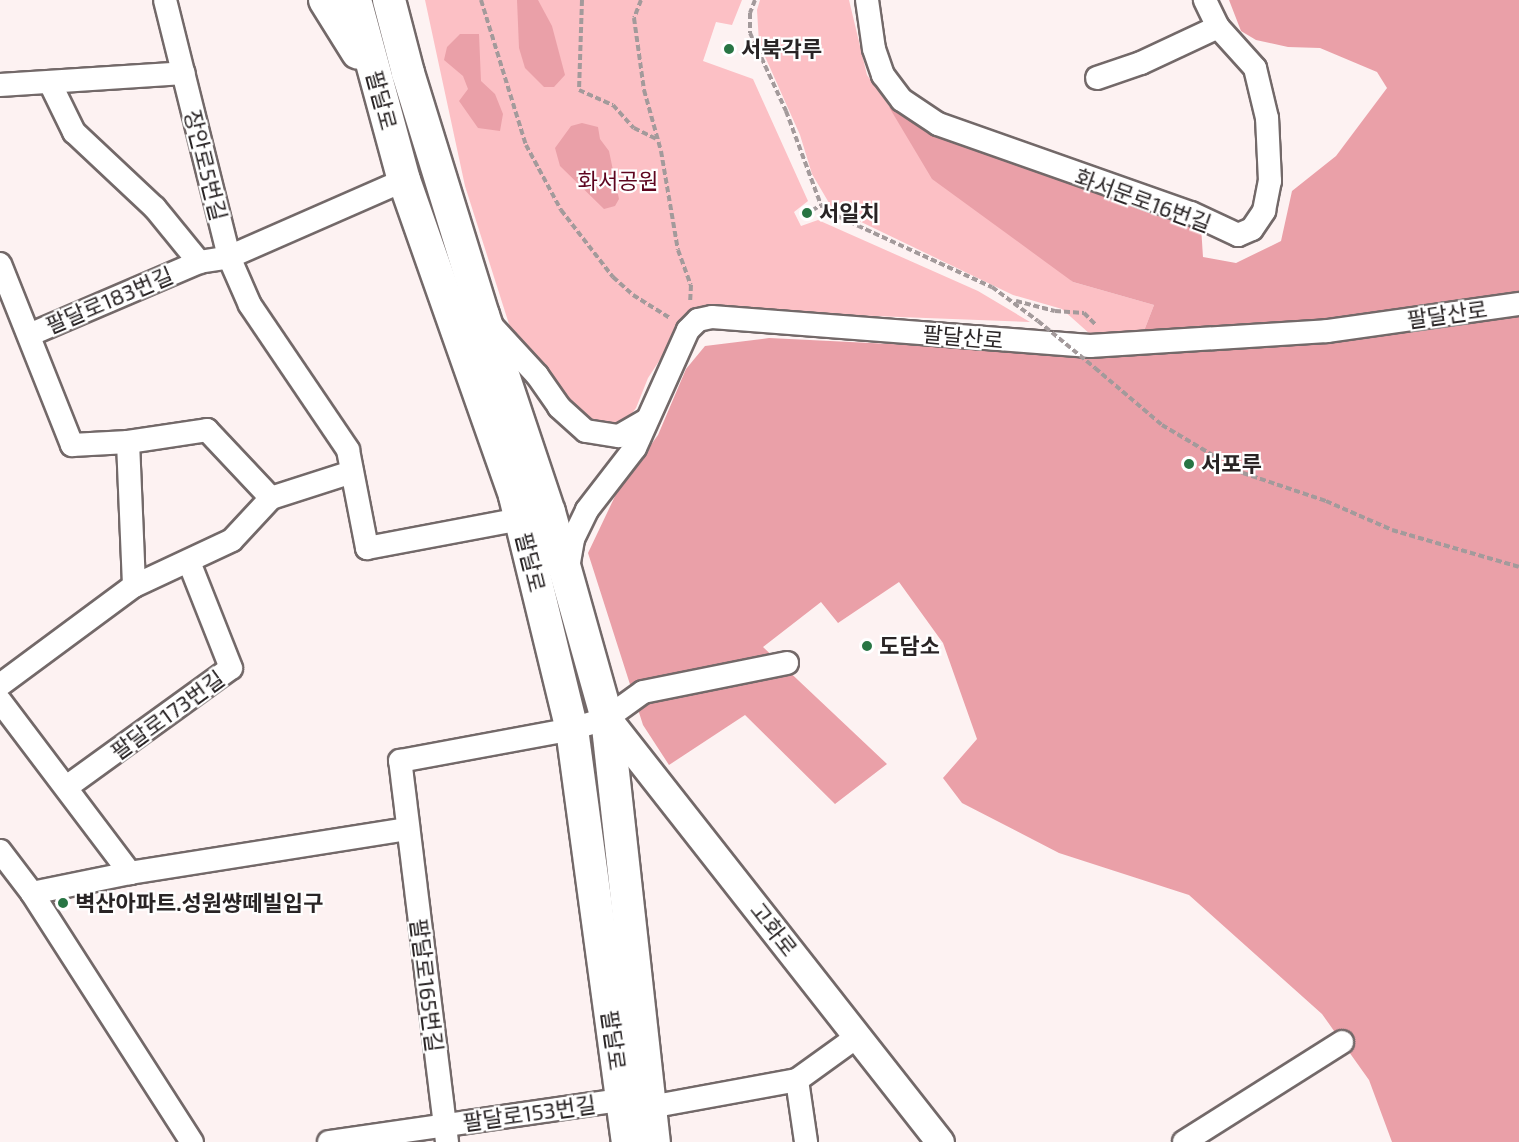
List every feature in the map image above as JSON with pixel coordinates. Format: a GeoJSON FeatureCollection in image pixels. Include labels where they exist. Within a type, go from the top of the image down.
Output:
{"type":"FeatureCollection","features":[{"type":"Feature","properties":{"kind":"main road"},"geometry":{"type":"LineString","coordinates":[[325,0],[379,89]]}},
{"type":"Feature","properties":{"kind":"main road","name":"팔달로"},"geometry":{"type":"LineString","coordinates":[[355,0],[404,180],[521,519],[572,729],[636,1104],[654,1142]]}},
{"type":"Feature","properties":{"kind":"main road","name":"팔달로"},"geometry":{"type":"LineString","coordinates":[[389,0],[408,73],[567,577],[607,718],[636,1104],[628,1142]]}},
{"type":"Feature","properties":{"kind":"street","name":"장안로5번길"},"geometry":{"type":"LineString","coordinates":[[165,0],[229,257]]}},
{"type":"Feature","properties":{"kind":"street","name":"화서문로16번길"},"geometry":{"type":"LineString","coordinates":[[867,0],[874,49],[883,75],[902,100],[939,124],[1191,213],[1238,235],[1252,229],[1264,211],[1270,181],[1267,118],[1255,68],[1218,27],[1205,0]]}},
{"type":"Feature","properties":{"kind":"street"},"geometry":{"type":"LineString","coordinates":[[1097,78],[1141,63],[1218,27]]}},
{"type":"Feature","properties":{"kind":"street"},"geometry":{"type":"LineString","coordinates":[[0,85],[184,73]]}},
{"type":"Feature","properties":{"kind":"street","name":"팔달로183번길"},"geometry":{"type":"LineString","coordinates":[[50,83],[74,132],[155,208],[198,262]]}},
{"type":"Feature","properties":{"kind":"street","name":"팔달로183번길"},"geometry":{"type":"LineString","coordinates":[[128,442],[72,445],[29,335],[198,262],[229,257],[404,180]]}},
{"type":"Feature","properties":{"kind":"street"},"geometry":{"type":"LineString","coordinates":[[229,257],[250,305],[348,450],[367,548],[521,519]]}},
{"type":"Feature","properties":{"kind":"street"},"geometry":{"type":"LineString","coordinates":[[0,264],[29,335]]}},
{"type":"Feature","properties":{"kind":"street","name":"팔달산로"},"geometry":{"type":"LineString","coordinates":[[567,577],[573,539],[587,510],[635,448],[688,330],[698,320],[712,317],[1090,346],[1327,331],[1519,304]]}},
{"type":"Feature","properties":{"kind":"street"},"geometry":{"type":"LineString","coordinates":[[483,315],[537,375],[559,407],[586,431],[619,436],[647,420]]}},
{"type":"Feature","properties":{"kind":"street"},"geometry":{"type":"LineString","coordinates":[[134,586],[128,442],[207,430],[271,498]]}},
{"type":"Feature","properties":{"kind":"street"},"geometry":{"type":"LineString","coordinates":[[0,685],[134,586],[232,540],[271,498],[352,472]]}},
{"type":"Feature","properties":{"kind":"street","name":"팔달로173번길"},"geometry":{"type":"LineString","coordinates":[[68,786],[231,668],[189,562]]}},
{"type":"Feature","properties":{"kind":"street","name":"팔달로165번길"},"geometry":{"type":"LineString","coordinates":[[445,1133],[400,761],[572,729],[607,718],[643,692],[788,663]]}},
{"type":"Feature","properties":{"kind":"street"},"geometry":{"type":"LineString","coordinates":[[0,701],[68,786],[130,873]]}},
{"type":"Feature","properties":{"kind":"street","name":"고화로"},"geometry":{"type":"LineString","coordinates":[[607,718],[940,1142]]}},
{"type":"Feature","properties":{"kind":"street"},"geometry":{"type":"LineString","coordinates":[[32,893],[130,873],[407,829]]}},
{"type":"Feature","properties":{"kind":"street"},"geometry":{"type":"LineString","coordinates":[[0,851],[32,893],[192,1142]]}},
{"type":"Feature","properties":{"kind":"street"},"geometry":{"type":"LineString","coordinates":[[806,1142],[797,1080],[858,1036]]}},
{"type":"Feature","properties":{"kind":"street"},"geometry":{"type":"LineString","coordinates":[[1184,1142],[1342,1042]]}},
{"type":"Feature","properties":{"kind":"street","name":"팔달로153번길"},"geometry":{"type":"LineString","coordinates":[[329,1142],[445,1133],[797,1080]]}},
{"type":"Feature","properties":{"kind":"path"},"geometry":{"type":"LineString","coordinates":[[482,0],[526,145],[561,210],[613,277],[633,295],[670,318]]}},
{"type":"Feature","properties":{"kind":"path"},"geometry":{"type":"LineString","coordinates":[[582,0],[579,90],[614,105],[634,128],[657,139]]}},
{"type":"Feature","properties":{"kind":"path"},"geometry":{"type":"LineString","coordinates":[[641,0],[634,18],[644,90],[657,139],[678,250],[691,285],[690,297]]}},
{"type":"Feature","properties":{"kind":"path"},"geometry":{"type":"LineString","coordinates":[[755,0],[750,13],[750,33],[786,111],[821,205],[840,218],[942,262],[1012,300],[1162,425],[1243,473],[1326,501],[1392,530],[1519,567]]}},
{"type":"Feature","properties":{"kind":"path"},"geometry":{"type":"LineString","coordinates":[[804,215],[821,205]]}},
{"type":"Feature","properties":{"kind":"path"},"geometry":{"type":"LineString","coordinates":[[1012,300],[1055,311],[1083,313],[1098,327]]}},
{"type":"Feature","properties":{"kind":"green space","name":"화서공원"},"geometry":{"type":"Polygon","coordinates":[[[425,0],[742,0],[732,25],[716,22],[703,61],[753,79],[808,201],[794,212],[801,226],[818,220],[978,291],[1030,322],[693,309],[648,378],[636,408],[618,433],[599,437],[515,343],[465,186],[425,0]]]}},
{"type":"Feature","properties":{"kind":"green space"},"geometry":{"type":"Polygon","coordinates":[[[760,0],[849,0],[867,75],[895,114],[1073,282],[1154,305],[1137,349],[1109,351],[1062,309],[1013,295],[832,208],[812,174],[800,135],[759,43],[757,10],[760,0]]]}},
{"type":"Feature","properties":{"kind":"shaded area"},"geometry":{"type":"Polygon","coordinates":[[[517,0],[538,0],[552,26],[565,75],[554,87],[544,87],[525,68],[519,48],[517,0]]]}},
{"type":"Feature","properties":{"kind":"shaded area"},"geometry":{"type":"Polygon","coordinates":[[[1229,0],[1519,0],[1519,1142],[1392,1142],[1369,1080],[1322,1014],[1189,895],[1059,853],[962,803],[943,778],[977,739],[943,643],[899,582],[838,623],[821,602],[763,647],[887,764],[835,804],[745,715],[669,765],[643,725],[588,553],[617,492],[658,435],[686,369],[705,346],[769,338],[1074,353],[1137,349],[1154,305],[1073,282],[932,179],[889,107],[937,135],[1004,160],[1186,217],[1201,226],[1203,257],[1236,263],[1281,241],[1292,191],[1336,156],[1387,88],[1377,72],[1320,48],[1288,47],[1256,40],[1241,31],[1229,0]]]}},
{"type":"Feature","properties":{"kind":"shaded area"},"geometry":{"type":"Polygon","coordinates":[[[460,34],[479,34],[481,81],[495,94],[503,114],[500,131],[478,128],[459,101],[468,89],[463,76],[444,60],[447,47],[460,34]]]}},
{"type":"Feature","properties":{"kind":"shaded area"},"geometry":{"type":"Polygon","coordinates":[[[582,123],[598,127],[600,139],[609,151],[619,199],[615,206],[604,209],[560,166],[555,148],[571,126],[582,123]]]}},
{"type":"Feature","properties":{"kind":"place","name":"서북각루"},"geometry":{"type":"Point","coordinates":[729,49]}},
{"type":"Feature","properties":{"kind":"place","name":"서일치"},"geometry":{"type":"Point","coordinates":[807,213]}},
{"type":"Feature","properties":{"kind":"place","name":"서포루"},"geometry":{"type":"Point","coordinates":[1189,464]}},
{"type":"Feature","properties":{"kind":"place","name":"도담소"},"geometry":{"type":"Point","coordinates":[867,646]}},
{"type":"Feature","properties":{"kind":"place","name":"벽산아파트.성원썅떼빌입구"},"geometry":{"type":"Point","coordinates":[63,903]}}]}
